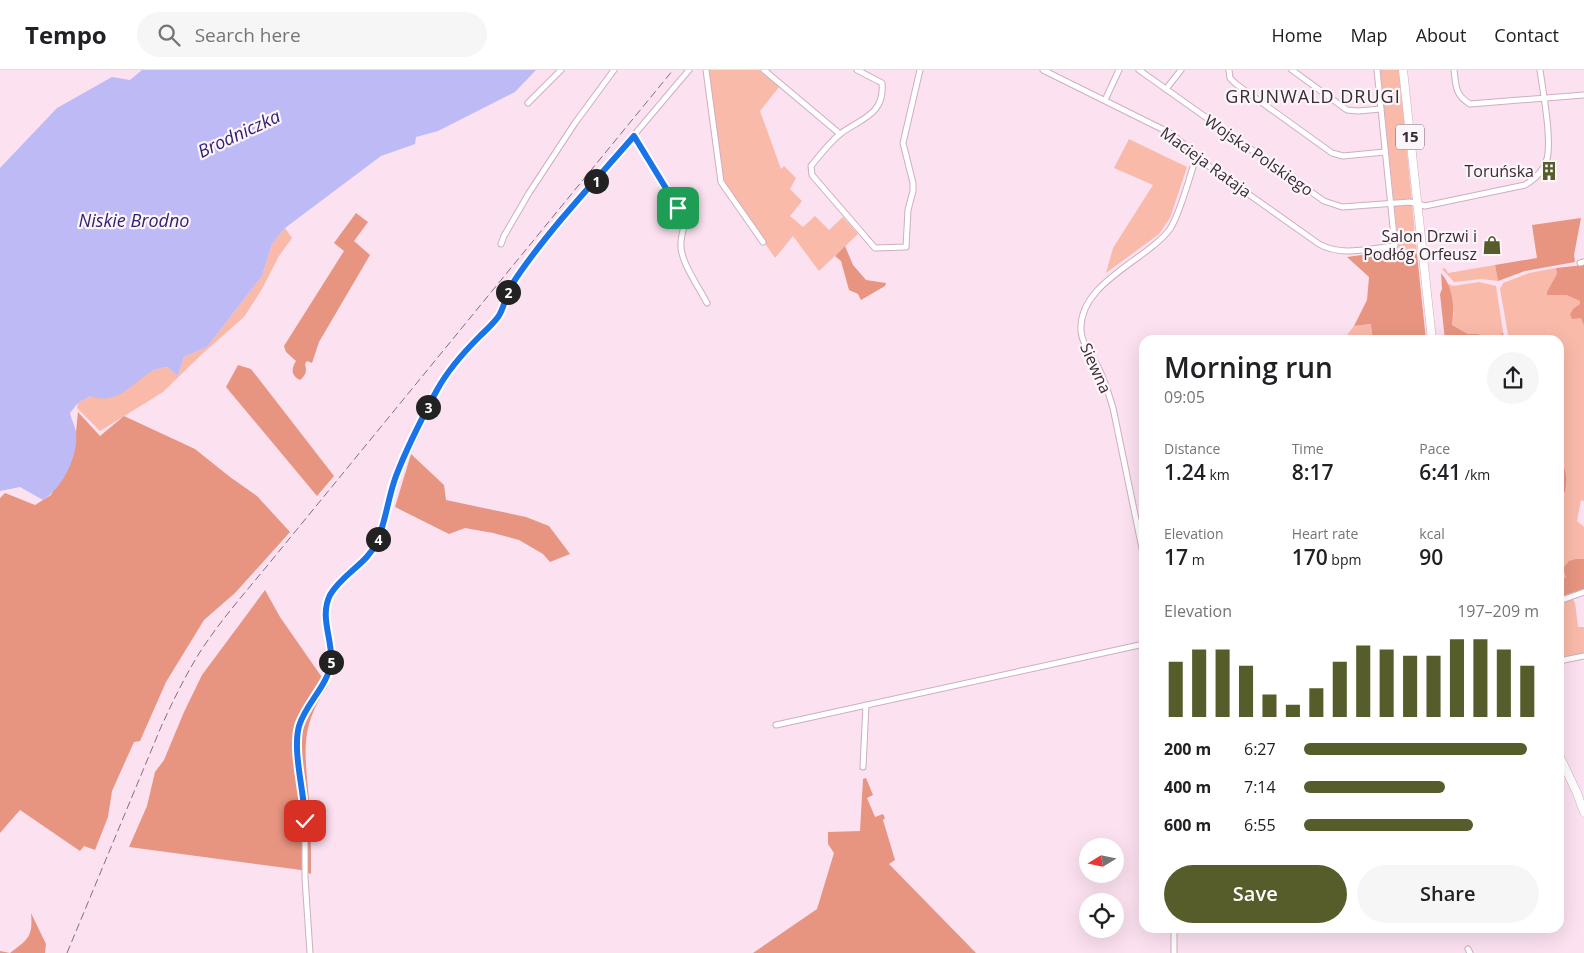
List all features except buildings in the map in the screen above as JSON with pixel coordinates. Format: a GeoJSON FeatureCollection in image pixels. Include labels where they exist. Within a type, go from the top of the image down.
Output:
{"type":"FeatureCollection","features":[{"type":"Feature","properties":{"kind":"main road","name":"15"},"geometry":{"type":"LineString","coordinates":[[1403,70],[1431,335]]}},
{"type":"Feature","properties":{"kind":"main road"},"geometry":{"type":"LineString","coordinates":[[1564,766],[1584,811]]}},
{"type":"Feature","properties":{"kind":"street"},"geometry":{"type":"LineString","coordinates":[[528,103],[560,70]]}},
{"type":"Feature","properties":{"kind":"street"},"geometry":{"type":"LineString","coordinates":[[501,244],[528,193],[575,123],[614,70]]}},
{"type":"Feature","properties":{"kind":"street"},"geometry":{"type":"LineString","coordinates":[[310,953],[305,878],[305,805],[298,761],[298,734],[300,724],[324,681],[331,662],[326,623],[327,602],[343,579],[372,551],[381,529],[396,477],[438,388],[452,366],[497,318],[504,307],[507,294],[520,272],[536,251],[689,70]]}},
{"type":"Feature","properties":{"kind":"street"},"geometry":{"type":"LineString","coordinates":[[706,70],[721,182],[763,242]]}},
{"type":"Feature","properties":{"kind":"street"},"geometry":{"type":"LineString","coordinates":[[764,70],[840,134]]}},
{"type":"Feature","properties":{"kind":"street"},"geometry":{"type":"LineString","coordinates":[[857,70],[882,83],[876,109],[869,116],[840,134],[811,166],[810,170],[812,175],[875,248],[906,247],[908,210],[913,183],[903,142],[920,70]]}},
{"type":"Feature","properties":{"kind":"street","name":"Macieja Rataja"},"geometry":{"type":"LineString","coordinates":[[1044,70],[1170,133],[1190,149],[1196,157],[1329,250],[1346,251],[1395,246],[1391,203]]}},
{"type":"Feature","properties":{"kind":"street"},"geometry":{"type":"LineString","coordinates":[[1105,100],[1119,70]]}},
{"type":"Feature","properties":{"kind":"street","name":"Wojska Polskiego"},"geometry":{"type":"LineString","coordinates":[[1138,70],[1324,200],[1342,206],[1410,202],[1426,206],[1525,185],[1533,180],[1547,160],[1549,144],[1540,70]]}},
{"type":"Feature","properties":{"kind":"street"},"geometry":{"type":"LineString","coordinates":[[1166,89],[1181,70]]}},
{"type":"Feature","properties":{"kind":"street"},"geometry":{"type":"LineString","coordinates":[[1229,70],[1230,78],[1236,84],[1332,153],[1343,156],[1385,152]]}},
{"type":"Feature","properties":{"kind":"street"},"geometry":{"type":"LineString","coordinates":[[1292,70],[1347,110],[1358,111],[1381,108]]}},
{"type":"Feature","properties":{"kind":"street"},"geometry":{"type":"LineString","coordinates":[[1377,70],[1391,203]]}},
{"type":"Feature","properties":{"kind":"street"},"geometry":{"type":"LineString","coordinates":[[1454,70],[1459,94],[1462,99],[1470,104],[1584,95]]}},
{"type":"Feature","properties":{"kind":"street"},"geometry":{"type":"LineString","coordinates":[[634,136],[684,216],[686,223],[680,243],[682,257],[707,303]]}},
{"type":"Feature","properties":{"kind":"street","name":"Siewna"},"geometry":{"type":"LineString","coordinates":[[1139,534],[1113,408],[1106,386],[1084,342],[1081,334],[1081,323],[1087,304],[1100,289],[1126,265],[1158,241],[1170,228],[1176,218],[1196,157]]}},
{"type":"Feature","properties":{"kind":"street"},"geometry":{"type":"LineString","coordinates":[[1564,599],[1584,592]]}},
{"type":"Feature","properties":{"kind":"street"},"geometry":{"type":"LineString","coordinates":[[776,725],[1139,645]]}},
{"type":"Feature","properties":{"kind":"street"},"geometry":{"type":"LineString","coordinates":[[1564,660],[1584,656]]}},
{"type":"Feature","properties":{"kind":"street"},"geometry":{"type":"LineString","coordinates":[[863,767],[866,705]]}},
{"type":"Feature","properties":{"kind":"street"},"geometry":{"type":"LineString","coordinates":[[1174,933],[1174,953]]}},
{"type":"Feature","properties":{"kind":"shaded area"},"geometry":{"type":"Polygon","coordinates":[[[708,70],[759,70],[779,87],[760,111],[781,169],[784,166],[796,178],[790,189],[802,201],[790,216],[803,227],[815,216],[829,230],[843,217],[858,234],[819,271],[793,236],[775,258],[726,186],[721,168],[708,70]]]}},
{"type":"Feature","properties":{"kind":"shaded area"},"geometry":{"type":"Polygon","coordinates":[[[1380,70],[1399,70],[1417,254],[1399,250],[1380,70]]]}},
{"type":"Feature","properties":{"kind":"shaded area"},"geometry":{"type":"Polygon","coordinates":[[[1129,139],[1187,167],[1170,218],[1159,234],[1106,273],[1113,248],[1153,185],[1114,168],[1129,139]]]}},
{"type":"Feature","properties":{"kind":"shaded area"},"geometry":{"type":"Polygon","coordinates":[[[356,213],[368,222],[354,241],[370,255],[319,342],[312,363],[307,361],[305,364],[306,373],[300,380],[293,372],[296,361],[286,352],[284,346],[344,251],[334,243],[356,213]]]}},
{"type":"Feature","properties":{"kind":"shaded area"},"geometry":{"type":"Polygon","coordinates":[[[1581,218],[1574,255],[1575,262],[1525,271],[1498,281],[1495,265],[1537,258],[1532,225],[1581,218]]]}},
{"type":"Feature","properties":{"kind":"shaded area"},"geometry":{"type":"Polygon","coordinates":[[[285,228],[292,238],[279,256],[262,289],[244,317],[163,392],[100,431],[77,408],[78,403],[121,382],[145,373],[167,367],[178,376],[184,357],[207,347],[262,276],[272,244],[285,228]]]}},
{"type":"Feature","properties":{"kind":"shaded area"},"geometry":{"type":"Polygon","coordinates":[[[845,246],[853,265],[866,280],[886,283],[885,286],[861,300],[858,294],[849,290],[841,261],[835,256],[845,246]]]}},
{"type":"Feature","properties":{"kind":"shaded area"},"geometry":{"type":"Polygon","coordinates":[[[1399,250],[1417,254],[1425,335],[1372,335],[1371,324],[1354,326],[1367,300],[1369,277],[1347,257],[1399,250]]]}},
{"type":"Feature","properties":{"kind":"shaded area"},"geometry":{"type":"Polygon","coordinates":[[[1495,265],[1498,281],[1481,279],[1454,282],[1442,269],[1445,268],[1448,273],[1495,265]]]}},
{"type":"Feature","properties":{"kind":"shaded area"},"geometry":{"type":"Polygon","coordinates":[[[1584,265],[1584,326],[1581,318],[1572,319],[1570,314],[1580,304],[1580,301],[1566,295],[1547,295],[1547,292],[1557,274],[1556,268],[1584,265]]]}},
{"type":"Feature","properties":{"kind":"shaded area"},"geometry":{"type":"Polygon","coordinates":[[[1556,268],[1557,274],[1547,295],[1566,295],[1580,301],[1580,304],[1574,308],[1584,326],[1584,501],[1581,500],[1577,521],[1584,527],[1584,559],[1576,559],[1566,579],[1564,578],[1564,492],[1566,482],[1564,468],[1564,335],[1508,335],[1500,289],[1503,283],[1529,273],[1556,268]]]}},
{"type":"Feature","properties":{"kind":"shaded area"},"geometry":{"type":"Polygon","coordinates":[[[1441,273],[1451,291],[1452,325],[1468,334],[1480,335],[1444,335],[1440,294],[1442,289],[1441,273]]]}},
{"type":"Feature","properties":{"kind":"shaded area"},"geometry":{"type":"Polygon","coordinates":[[[1479,282],[1496,286],[1503,332],[1501,335],[1468,334],[1452,325],[1454,314],[1447,283],[1453,286],[1479,282]]]}},
{"type":"Feature","properties":{"kind":"shaded area"},"geometry":{"type":"Polygon","coordinates":[[[1372,324],[1373,335],[1347,335],[1354,326],[1372,324]]]}},
{"type":"Feature","properties":{"kind":"shaded area"},"geometry":{"type":"Polygon","coordinates":[[[238,365],[251,369],[334,476],[317,496],[226,387],[238,365]]]}},
{"type":"Feature","properties":{"kind":"shaded area"},"geometry":{"type":"Polygon","coordinates":[[[78,412],[100,436],[124,416],[195,449],[257,496],[290,532],[235,593],[204,620],[166,682],[140,741],[134,742],[112,791],[108,817],[95,850],[84,846],[80,851],[20,810],[0,833],[0,498],[5,493],[35,505],[51,495],[74,452],[78,412]]]}},
{"type":"Feature","properties":{"kind":"shaded area"},"geometry":{"type":"Polygon","coordinates":[[[411,454],[444,485],[446,500],[526,517],[549,526],[570,554],[550,562],[543,554],[519,540],[465,528],[449,534],[395,507],[411,454]]]}},
{"type":"Feature","properties":{"kind":"shaded area"},"geometry":{"type":"Polygon","coordinates":[[[1564,467],[1566,474],[1564,492],[1564,467]]]}},
{"type":"Feature","properties":{"kind":"shaded area"},"geometry":{"type":"Polygon","coordinates":[[[1584,559],[1584,589],[1564,595],[1564,578],[1566,578],[1564,567],[1569,561],[1584,559]]]}},
{"type":"Feature","properties":{"kind":"shaded area"},"geometry":{"type":"Polygon","coordinates":[[[265,590],[280,617],[328,686],[312,715],[306,741],[306,769],[311,828],[311,874],[301,870],[129,847],[147,806],[155,772],[164,760],[202,675],[265,590]]]}},
{"type":"Feature","properties":{"kind":"shaded area"},"geometry":{"type":"Polygon","coordinates":[[[1572,598],[1575,603],[1578,627],[1584,627],[1584,654],[1567,658],[1564,656],[1564,601],[1572,598]]]}},
{"type":"Feature","properties":{"kind":"shaded area"},"geometry":{"type":"Polygon","coordinates":[[[866,778],[873,795],[867,798],[875,817],[883,814],[885,818],[883,820],[895,860],[889,864],[976,953],[753,953],[817,909],[834,853],[828,844],[828,832],[860,831],[863,779],[866,778]]]}},
{"type":"Feature","properties":{"kind":"shaded area"},"geometry":{"type":"Polygon","coordinates":[[[31,913],[46,944],[45,953],[10,953],[26,940],[31,927],[31,913]]]}},
{"type":"Feature","properties":{"kind":"water","name":"Niskie Brodno"},"geometry":{"type":"Polygon","coordinates":[[[142,70],[536,70],[515,92],[438,131],[416,137],[415,144],[381,156],[285,228],[272,244],[262,276],[207,347],[184,357],[178,376],[167,367],[157,369],[116,396],[100,398],[91,396],[78,403],[70,413],[76,432],[75,451],[72,461],[63,480],[50,495],[43,500],[20,487],[0,491],[0,168],[57,108],[112,77],[130,80],[142,70]]]}},
{"type":"Feature","properties":{"kind":"railway"},"geometry":{"type":"LineString","coordinates":[[67,953],[161,727],[184,679],[208,641],[232,608],[673,70]]}},
{"type":"Feature","properties":{"kind":"place","name":"Toruńska"},"geometry":{"type":"Point","coordinates":[1549,171]}},
{"type":"Feature","properties":{"kind":"place","name":"Salon Drzwi i Podłóg Orfeusz"},"geometry":{"type":"Point","coordinates":[1492,245]}},
{"type":"Feature","properties":{"kind":"district","name":"GRUNWALD DRUGI"},"geometry":{"type":"Point","coordinates":[1313,97]}},
{"type":"Feature","properties":{"kind":"route"},"geometry":{"type":"LineString","coordinates":[[305,821],[305,805],[298,761],[298,734],[300,724],[328,673],[331,662],[326,623],[327,602],[343,579],[372,551],[378,540],[396,477],[438,388],[452,366],[497,318],[504,307],[507,294],[520,272],[536,251],[634,136],[678,208]]}},
{"type":"Feature","properties":{"kind":"water label","name":"Brodniczka"},"geometry":{"type":"Point","coordinates":[239,134]}}]}
